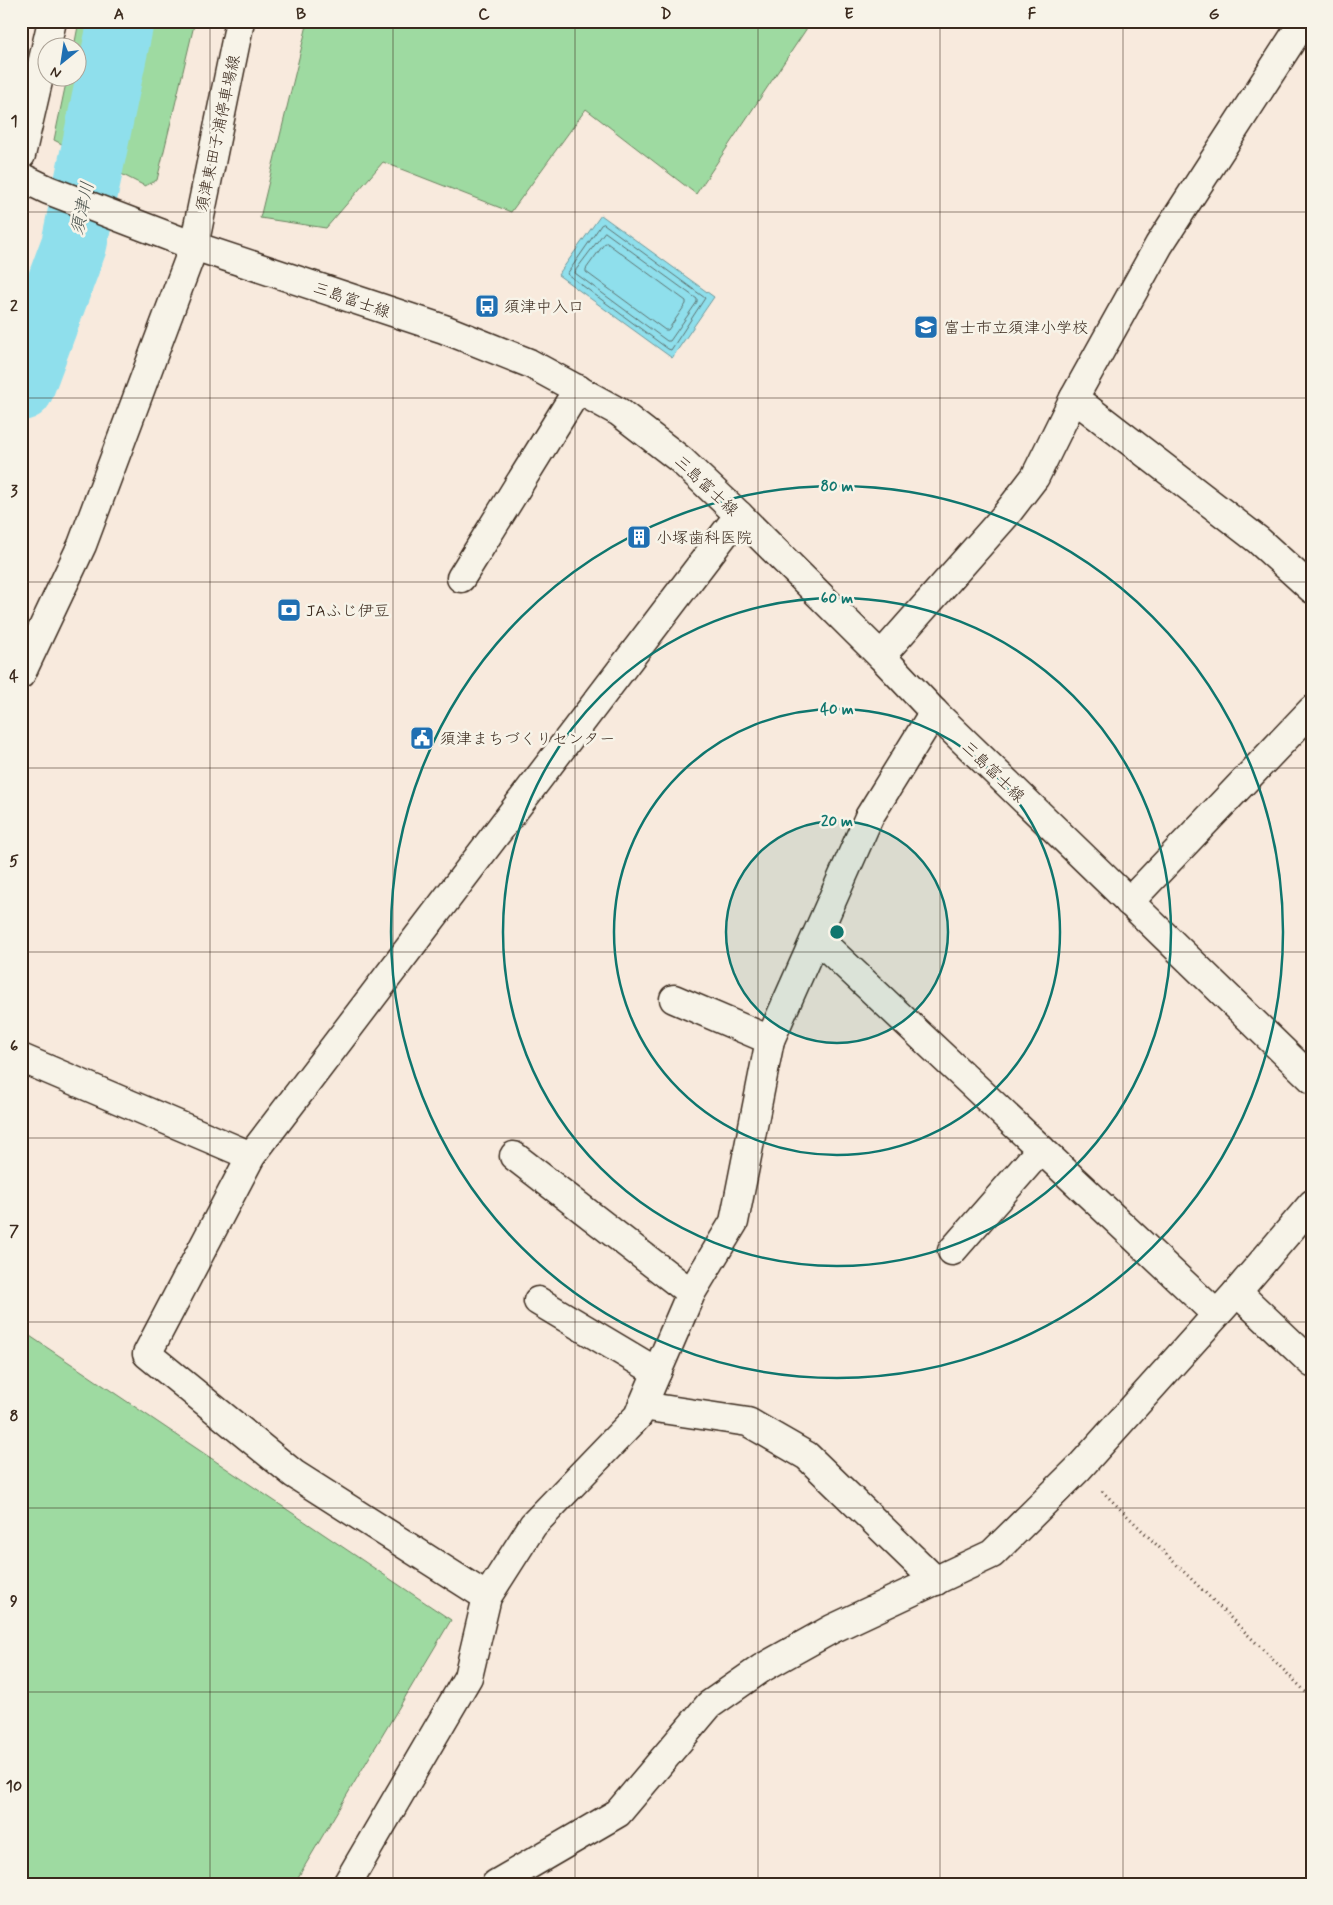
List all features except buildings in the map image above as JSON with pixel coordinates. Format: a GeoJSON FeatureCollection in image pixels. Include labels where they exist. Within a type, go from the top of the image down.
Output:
{"type":"FeatureCollection","features":[{"type":"Feature","properties":{"kind":"street"},"geometry":{"type":"LineString","coordinates":[[21,155],[52,21]]}},
{"type":"Feature","properties":{"kind":"street","name":"須津東田子浦停車場線"},"geometry":{"type":"LineString","coordinates":[[21,674],[82,545],[194,246],[240,21]]}},
{"type":"Feature","properties":{"kind":"street"},"geometry":{"type":"LineString","coordinates":[[881,656],[1005,516],[1035,477],[1074,398],[1159,246],[1304,21]]}},
{"type":"Feature","properties":{"kind":"street","name":"三島富士線"},"geometry":{"type":"LineString","coordinates":[[21,177],[48,190],[194,246],[444,330],[529,363],[619,412],[681,460],[739,514],[881,656],[934,712],[1312,1079]]}},
{"type":"Feature","properties":{"kind":"street"},"geometry":{"type":"LineString","coordinates":[[461,578],[578,390]]}},
{"type":"Feature","properties":{"kind":"street"},"geometry":{"type":"LineString","coordinates":[[1074,398],[1258,540],[1312,589]]}},
{"type":"Feature","properties":{"kind":"street"},"geometry":{"type":"LineString","coordinates":[[487,1597],[294,1474],[146,1354],[251,1156],[739,514]]}},
{"type":"Feature","properties":{"kind":"street"},"geometry":{"type":"LineString","coordinates":[[1129,902],[1312,710]]}},
{"type":"Feature","properties":{"kind":"street"},"geometry":{"type":"LineString","coordinates":[[347,1884],[468,1677],[487,1597],[533,1525],[638,1416],[691,1293],[734,1222],[770,1040],[870,817],[934,712]]}},
{"type":"Feature","properties":{"kind":"street"},"geometry":{"type":"LineString","coordinates":[[817,938],[1216,1314]]}},
{"type":"Feature","properties":{"kind":"street"},"geometry":{"type":"LineString","coordinates":[[674,999],[770,1040]]}},
{"type":"Feature","properties":{"kind":"street"},"geometry":{"type":"LineString","coordinates":[[21,1058],[251,1156]]}},
{"type":"Feature","properties":{"kind":"street"},"geometry":{"type":"LineString","coordinates":[[952,1251],[1041,1149]]}},
{"type":"Feature","properties":{"kind":"street"},"geometry":{"type":"LineString","coordinates":[[514,1156],[691,1293]]}},
{"type":"Feature","properties":{"kind":"street"},"geometry":{"type":"LineString","coordinates":[[497,1884],[618,1813],[709,1704],[762,1668],[832,1629],[992,1554],[1079,1468],[1237,1292],[1312,1204]]}},
{"type":"Feature","properties":{"kind":"street"},"geometry":{"type":"LineString","coordinates":[[1237,1292],[1312,1363]]}},
{"type":"Feature","properties":{"kind":"street"},"geometry":{"type":"LineString","coordinates":[[538,1301],[657,1372]]}},
{"type":"Feature","properties":{"kind":"street"},"geometry":{"type":"LineString","coordinates":[[642,1406],[748,1422],[808,1456],[936,1581]]}},
{"type":"Feature","properties":{"kind":"path"},"geometry":{"type":"LineString","coordinates":[[1079,1468],[1312,1698]]}},
{"type":"Feature","properties":{"kind":"green space"},"geometry":{"type":"Polygon","coordinates":[[[79,21],[195,21],[157,180],[145,186],[54,140],[65,88],[88,88],[88,38],[76,38],[79,21]]]}},
{"type":"Feature","properties":{"kind":"green space"},"geometry":{"type":"Polygon","coordinates":[[[308,21],[802,21],[807,28],[696,194],[586,109],[511,212],[383,162],[326,228],[260,218],[308,21]]]}},
{"type":"Feature","properties":{"kind":"green space"},"geometry":{"type":"Polygon","coordinates":[[[21,1330],[451,1620],[294,1884],[21,1884],[21,1330]]]}},
{"type":"Feature","properties":{"kind":"water"},"geometry":{"type":"Polygon","coordinates":[[[601,215],[714,297],[672,358],[558,275],[601,215]]]}},
{"type":"Feature","properties":{"kind":"waterway","name":"須津川"},"geometry":{"type":"LineString","coordinates":[[21,388],[74,245],[121,21]]}},
{"type":"Feature","properties":{"kind":"place","name":"須津中入口"},"geometry":{"type":"Point","coordinates":[487,306]}},
{"type":"Feature","properties":{"kind":"place","name":"富士市立須津小学校"},"geometry":{"type":"Point","coordinates":[926,327]}},
{"type":"Feature","properties":{"kind":"place","name":"小塚歯科医院"},"geometry":{"type":"Point","coordinates":[639,537]}},
{"type":"Feature","properties":{"kind":"place","name":"JAふじ伊豆"},"geometry":{"type":"Point","coordinates":[289,610]}},
{"type":"Feature","properties":{"kind":"place","name":"須津まちづくりセンター"},"geometry":{"type":"Point","coordinates":[422,738]}}]}
